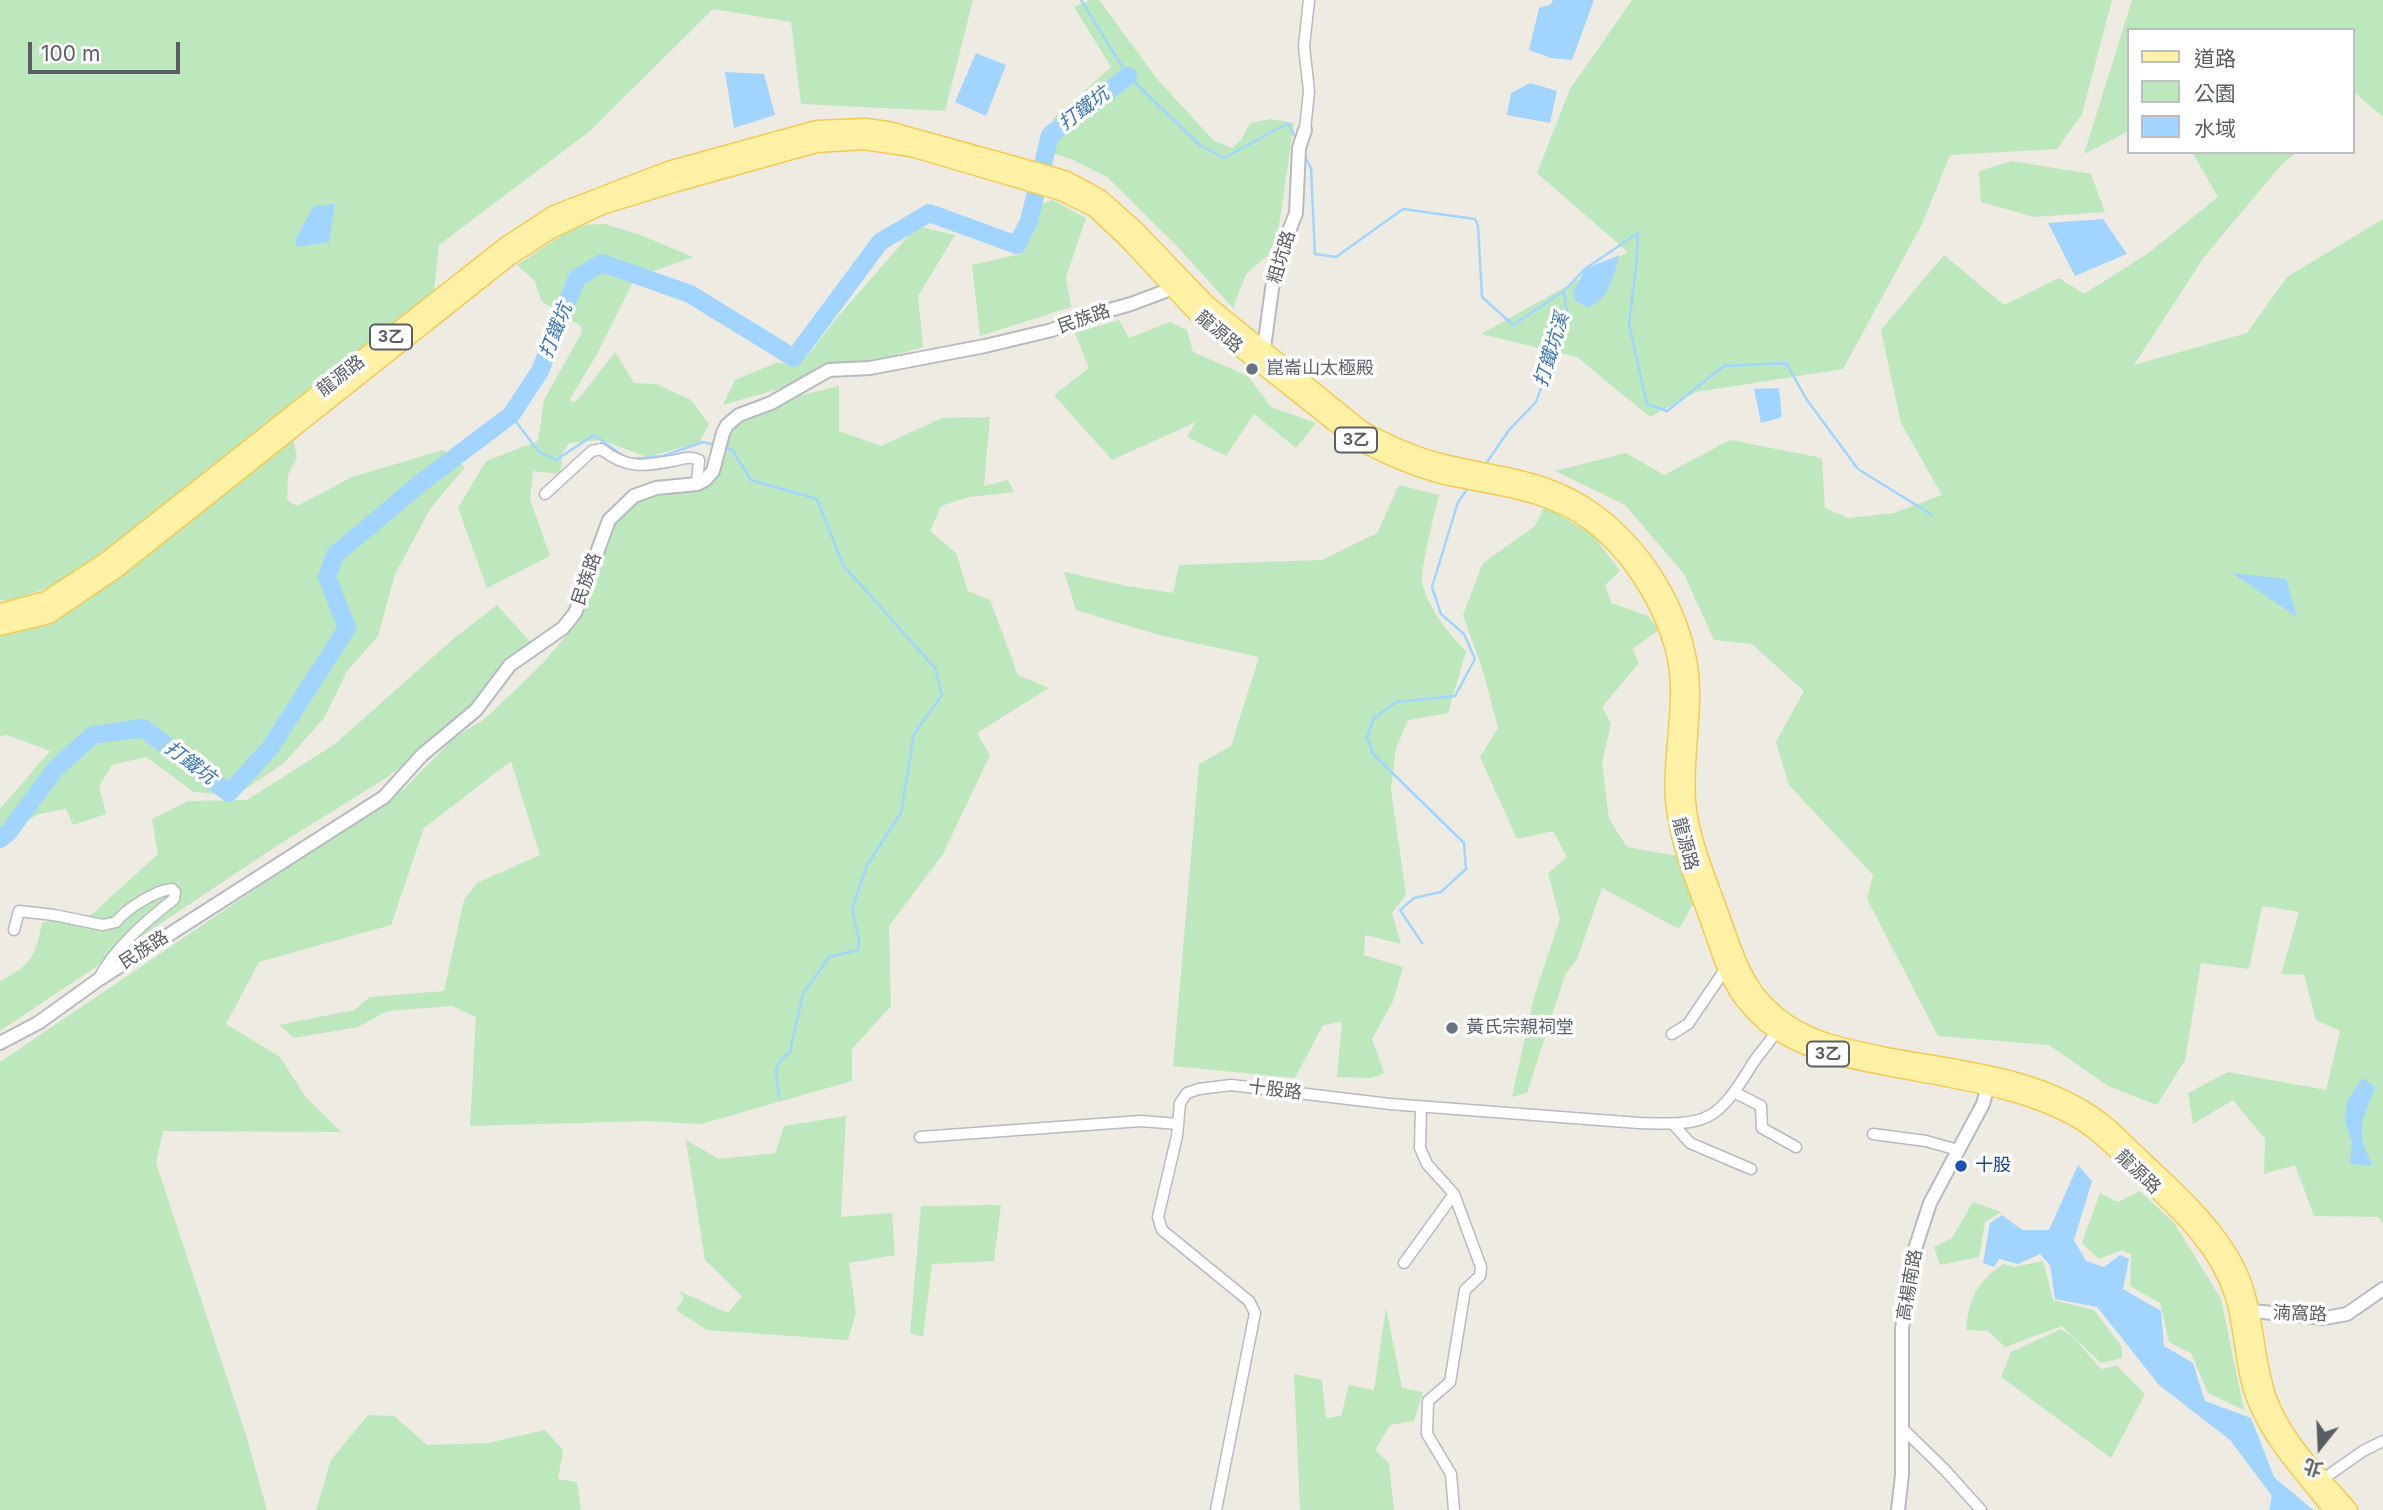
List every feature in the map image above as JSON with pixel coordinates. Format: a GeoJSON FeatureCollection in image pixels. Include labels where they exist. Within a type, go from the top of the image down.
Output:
{"type":"FeatureCollection","features":[{"type":"Feature","properties":{"kind":"main road","name":"龍源路"},"geometry":{"type":"LineString","coordinates":[[0,627],[49,615],[114,571],[508,258],[551,230],[602,206],[817,136]]}},
{"type":"Feature","properties":{"kind":"main road","name":"龍源路"},"geometry":{"type":"LineString","coordinates":[[0,612],[46,600],[106,561],[505,246],[554,214],[668,170],[817,136],[842,141],[887,143],[1037,178],[1094,208],[1179,286],[1196,314],[1263,358]]}},
{"type":"Feature","properties":{"kind":"main road","name":"3乙"},"geometry":{"type":"LineString","coordinates":[[1263,358],[1385,443],[1477,476],[1549,486],[1575,499],[1601,517],[1625,539],[1670,605],[1687,648],[1691,709],[1686,777],[1694,840],[1738,961],[1756,995],[1778,1026],[1830,1043],[1989,1082],[2055,1095],[2095,1117],[2184,1199],[2209,1227],[2236,1268],[2245,1313],[2273,1411],[2293,1442],[2349,1510]]}},
{"type":"Feature","properties":{"kind":"main road","name":"龍源路"},"geometry":{"type":"LineString","coordinates":[[1477,476],[1545,497],[1570,508],[1595,526],[1617,547],[1659,611],[1675,651],[1679,671],[1673,778],[1677,821],[1687,859],[1726,968],[1746,1004],[1778,1026]]}},
{"type":"Feature","properties":{"kind":"main road","name":"3乙"},"geometry":{"type":"LineString","coordinates":[[2245,1313],[2249,1379],[2263,1418],[2299,1470],[2332,1510]]}},
{"type":"Feature","properties":{"kind":"street"},"geometry":{"type":"LineString","coordinates":[[1305,130],[1308,91],[1304,46],[1309,0]]}},
{"type":"Feature","properties":{"kind":"street","name":"粗坑路"},"geometry":{"type":"LineString","coordinates":[[1263,358],[1275,267],[1296,213],[1299,148],[1305,130]]}},
{"type":"Feature","properties":{"kind":"street","name":"民族路"},"geometry":{"type":"LineString","coordinates":[[0,1043],[38,1023],[98,981],[384,797],[422,755],[476,710],[510,665],[563,628],[575,613],[609,520],[634,496],[656,488],[697,484],[705,480],[713,471],[727,425],[739,415],[771,403],[828,370],[870,368],[999,343],[1052,330],[1179,286]]}},
{"type":"Feature","properties":{"kind":"street"},"geometry":{"type":"LineString","coordinates":[[545,494],[592,451],[601,449],[615,460],[649,466],[692,456],[699,460],[697,484]]}},
{"type":"Feature","properties":{"kind":"street"},"geometry":{"type":"LineString","coordinates":[[15,930],[19,911],[103,925],[116,922],[125,911],[162,890],[172,889],[175,892],[174,899],[107,962],[98,981]]}},
{"type":"Feature","properties":{"kind":"street"},"geometry":{"type":"LineString","coordinates":[[1672,1034],[1688,1024],[1726,968]]}},
{"type":"Feature","properties":{"kind":"street","name":"十股路"},"geometry":{"type":"LineString","coordinates":[[1216,1510],[1255,1313],[1249,1301],[1162,1230],[1158,1217],[1180,1103],[1187,1093],[1231,1085],[1421,1107],[1673,1124],[1693,1122],[1710,1116],[1725,1104],[1778,1026]]}},
{"type":"Feature","properties":{"kind":"street","name":"高楊南路"},"geometry":{"type":"LineString","coordinates":[[1898,1510],[1902,1475],[1902,1328],[1915,1249],[1930,1203],[1983,1104],[1989,1082]]}},
{"type":"Feature","properties":{"kind":"street"},"geometry":{"type":"LineString","coordinates":[[1734,1092],[1760,1106],[1762,1128],[1796,1147]]}},
{"type":"Feature","properties":{"kind":"street"},"geometry":{"type":"LineString","coordinates":[[1421,1107],[1419,1147],[1427,1164],[1454,1194],[1481,1267],[1480,1276],[1465,1290],[1450,1382],[1428,1401],[1427,1434],[1451,1474],[1454,1510]]}},
{"type":"Feature","properties":{"kind":"street"},"geometry":{"type":"LineString","coordinates":[[920,1137],[1141,1121],[1178,1124]]}},
{"type":"Feature","properties":{"kind":"street"},"geometry":{"type":"LineString","coordinates":[[1673,1124],[1690,1143],[1751,1170]]}},
{"type":"Feature","properties":{"kind":"street"},"geometry":{"type":"LineString","coordinates":[[1873,1134],[1926,1141],[1958,1150]]}},
{"type":"Feature","properties":{"kind":"street"},"geometry":{"type":"LineString","coordinates":[[1404,1263],[1454,1194]]}},
{"type":"Feature","properties":{"kind":"street","name":"湳窩路"},"geometry":{"type":"LineString","coordinates":[[2245,1313],[2325,1318],[2347,1314],[2383,1289]]}},
{"type":"Feature","properties":{"kind":"street"},"geometry":{"type":"LineString","coordinates":[[1901,1427],[1981,1510]]}},
{"type":"Feature","properties":{"kind":"street"},"geometry":{"type":"LineString","coordinates":[[2323,1479],[2363,1451],[2383,1441]]}},
{"type":"Feature","properties":{"kind":"green space"},"geometry":{"type":"Polygon","coordinates":[[[0,0],[973,0],[945,111],[801,104],[791,22],[713,9],[590,131],[439,245],[434,290],[80,577],[9,601],[0,600],[0,0]]]}},
{"type":"Feature","properties":{"kind":"green space"},"geometry":{"type":"Polygon","coordinates":[[[1090,0],[1099,0],[1157,79],[1214,141],[1232,148],[1241,140],[1250,123],[1270,119],[1294,123],[1278,232],[1268,255],[1246,274],[1233,308],[1176,245],[1107,177],[1071,159],[1038,148],[1054,118],[1111,67],[1074,7],[1090,0]]]}},
{"type":"Feature","properties":{"kind":"green space"},"geometry":{"type":"Polygon","coordinates":[[[1632,0],[2112,0],[2082,114],[2057,149],[1950,155],[1922,224],[1843,369],[1696,392],[1650,417],[1577,357],[1481,334],[1628,252],[1537,173],[1570,89],[1632,0]]]}},
{"type":"Feature","properties":{"kind":"green space"},"geometry":{"type":"Polygon","coordinates":[[[2132,0],[2383,0],[2383,117],[2355,93],[2355,28],[2128,28],[2128,132],[2084,154],[2132,0]]]}},
{"type":"Feature","properties":{"kind":"green space"},"geometry":{"type":"Polygon","coordinates":[[[2193,154],[2294,154],[2282,164],[2204,257],[2134,365],[2247,333],[2287,277],[2383,219],[2383,1223],[2378,1217],[2314,1216],[2295,1165],[2264,1174],[2265,1139],[2233,1100],[2193,1124],[2188,1093],[2228,1072],[2326,1090],[2340,1031],[2316,1020],[2304,975],[2281,974],[2299,912],[2262,906],[2249,969],[2201,963],[2185,1060],[2157,1105],[2108,1086],[2049,1045],[1938,1036],[1867,899],[1873,875],[1789,785],[1776,742],[1804,691],[1752,644],[1714,640],[1684,574],[1625,505],[1555,471],[1626,453],[1664,475],[1730,440],[1822,458],[1825,508],[1848,518],[1894,513],[1942,495],[1901,423],[1881,330],[1944,255],[2004,305],[2059,278],[2084,294],[2147,254],[2218,197],[2193,154]]]}},
{"type":"Feature","properties":{"kind":"green space"},"geometry":{"type":"Polygon","coordinates":[[[2012,161],[2091,174],[2105,212],[2034,217],[1981,202],[1979,171],[2012,161]]]}},
{"type":"Feature","properties":{"kind":"green space"},"geometry":{"type":"Polygon","coordinates":[[[1052,200],[1086,218],[1066,277],[1071,307],[980,336],[972,265],[1021,254],[1042,204],[1052,200]]]}},
{"type":"Feature","properties":{"kind":"green space"},"geometry":{"type":"Polygon","coordinates":[[[605,224],[643,236],[693,257],[635,278],[597,354],[570,399],[572,402],[577,401],[615,352],[634,383],[656,384],[691,400],[709,424],[699,443],[647,457],[601,440],[569,443],[563,452],[560,474],[533,471],[530,499],[550,556],[487,588],[458,508],[486,461],[538,441],[544,400],[582,332],[581,326],[541,301],[535,281],[517,265],[577,225],[605,224]]]}},
{"type":"Feature","properties":{"kind":"green space"},"geometry":{"type":"Polygon","coordinates":[[[917,226],[955,235],[918,296],[923,347],[723,405],[735,380],[776,363],[801,364],[836,319],[917,226]]]}},
{"type":"Feature","properties":{"kind":"green space"},"geometry":{"type":"Polygon","coordinates":[[[1119,320],[1129,338],[1170,322],[1187,330],[1193,352],[1248,376],[1271,407],[1316,423],[1296,448],[1254,414],[1226,456],[1187,437],[1196,422],[1112,460],[1054,395],[1089,368],[1075,333],[1119,320]]]}},
{"type":"Feature","properties":{"kind":"green space"},"geometry":{"type":"Polygon","coordinates":[[[839,386],[839,431],[881,446],[942,418],[990,417],[984,486],[1008,480],[1014,492],[969,497],[941,506],[930,531],[956,553],[968,591],[990,600],[1018,675],[1049,688],[977,733],[990,755],[943,854],[889,926],[891,1006],[852,1049],[852,1081],[701,1124],[646,1121],[470,1126],[476,1017],[452,1006],[387,1011],[358,1027],[294,1038],[279,1025],[354,1010],[370,997],[444,991],[464,900],[477,883],[540,855],[511,761],[424,828],[391,925],[259,962],[226,1024],[280,1057],[305,1096],[341,1132],[163,1131],[156,1163],[246,1435],[267,1510],[0,1510],[0,1062],[405,788],[454,738],[486,718],[542,664],[580,620],[595,564],[611,526],[636,499],[707,479],[721,438],[742,417],[774,403],[839,386]]]}},
{"type":"Feature","properties":{"kind":"green space"},"geometry":{"type":"Polygon","coordinates":[[[293,439],[297,457],[288,475],[287,500],[297,506],[352,477],[443,450],[465,467],[430,509],[395,574],[378,636],[347,671],[324,718],[284,763],[235,796],[194,792],[146,757],[112,765],[99,786],[106,814],[73,825],[66,809],[39,814],[9,829],[0,828],[0,809],[50,751],[7,735],[0,736],[0,627],[53,619],[129,570],[221,491],[293,439]]]}},
{"type":"Feature","properties":{"kind":"green space"},"geometry":{"type":"Polygon","coordinates":[[[1399,485],[1439,495],[1425,553],[1422,582],[1439,619],[1466,651],[1448,713],[1408,720],[1396,748],[1391,789],[1406,895],[1392,913],[1401,944],[1365,935],[1364,955],[1403,967],[1393,1001],[1372,1039],[1384,1073],[1371,1078],[1337,1077],[1342,1022],[1323,1025],[1295,1078],[1173,1066],[1199,764],[1231,746],[1259,657],[1159,635],[1076,610],[1064,572],[1173,593],[1179,565],[1322,560],[1377,533],[1399,485]]]}},
{"type":"Feature","properties":{"kind":"green space"},"geometry":{"type":"Polygon","coordinates":[[[1545,506],[1594,536],[1620,571],[1605,585],[1611,603],[1648,616],[1659,630],[1632,649],[1639,663],[1602,707],[1611,724],[1602,762],[1609,819],[1627,847],[1677,856],[1693,904],[1679,929],[1602,888],[1577,959],[1565,975],[1527,1093],[1512,1097],[1534,997],[1560,919],[1548,873],[1567,857],[1553,831],[1517,839],[1480,757],[1498,728],[1484,674],[1463,615],[1483,563],[1535,526],[1545,506]]]}},
{"type":"Feature","properties":{"kind":"green space"},"geometry":{"type":"Polygon","coordinates":[[[497,605],[535,647],[466,712],[389,776],[275,847],[0,1031],[0,981],[26,965],[34,952],[42,923],[68,916],[91,915],[158,854],[152,819],[188,801],[247,800],[335,744],[452,640],[497,605]]]}},
{"type":"Feature","properties":{"kind":"green space"},"geometry":{"type":"Polygon","coordinates":[[[846,1116],[841,1217],[892,1213],[895,1255],[849,1263],[856,1313],[848,1340],[707,1330],[676,1310],[684,1298],[679,1291],[728,1313],[742,1296],[705,1260],[686,1140],[719,1159],[775,1153],[784,1126],[846,1116]]]}},
{"type":"Feature","properties":{"kind":"green space"},"geometry":{"type":"Polygon","coordinates":[[[2140,1191],[2174,1223],[2221,1299],[2244,1410],[2208,1393],[2191,1353],[2169,1342],[2160,1303],[2130,1286],[2131,1254],[2122,1250],[2099,1259],[2082,1243],[2100,1193],[2118,1202],[2140,1191]]]}},
{"type":"Feature","properties":{"kind":"green space"},"geometry":{"type":"Polygon","coordinates":[[[1973,1202],[2001,1212],[1985,1222],[1979,1257],[1940,1265],[1934,1247],[1952,1238],[1973,1202]]]}},
{"type":"Feature","properties":{"kind":"green space"},"geometry":{"type":"Polygon","coordinates":[[[1001,1205],[994,1261],[932,1264],[923,1337],[910,1333],[921,1206],[1001,1205]]]}},
{"type":"Feature","properties":{"kind":"green space"},"geometry":{"type":"Polygon","coordinates":[[[2043,1261],[2053,1300],[2094,1310],[2122,1347],[2122,1358],[2101,1363],[2062,1326],[2005,1347],[1988,1331],[1966,1330],[1972,1300],[1987,1277],[2003,1264],[2014,1267],[2043,1261]]]}},
{"type":"Feature","properties":{"kind":"green space"},"geometry":{"type":"Polygon","coordinates":[[[1386,1307],[1402,1388],[1423,1392],[1414,1421],[1390,1425],[1375,1450],[1389,1463],[1394,1510],[1300,1510],[1294,1374],[1322,1380],[1326,1418],[1341,1416],[1349,1385],[1374,1390],[1386,1307]]]}},
{"type":"Feature","properties":{"kind":"green space"},"geometry":{"type":"Polygon","coordinates":[[[2061,1329],[2073,1337],[2101,1369],[2117,1366],[2145,1394],[2111,1458],[2001,1377],[2011,1352],[2061,1329]]]}},
{"type":"Feature","properties":{"kind":"green space"},"geometry":{"type":"Polygon","coordinates":[[[368,1415],[394,1416],[427,1445],[488,1443],[545,1430],[563,1450],[558,1479],[577,1482],[581,1510],[316,1510],[331,1460],[368,1415]]]}},
{"type":"Feature","properties":{"kind":"water"},"geometry":{"type":"Polygon","coordinates":[[[1553,0],[1594,0],[1572,60],[1551,58],[1529,50],[1539,8],[1551,4],[1553,0]]]}},
{"type":"Feature","properties":{"kind":"water"},"geometry":{"type":"Polygon","coordinates":[[[976,53],[1006,65],[986,116],[955,102],[976,53]]]}},
{"type":"Feature","properties":{"kind":"water"},"geometry":{"type":"Polygon","coordinates":[[[725,72],[764,74],[775,115],[734,128],[725,72]]]}},
{"type":"Feature","properties":{"kind":"water"},"geometry":{"type":"Polygon","coordinates":[[[1530,83],[1557,91],[1550,123],[1507,115],[1511,93],[1530,83]]]}},
{"type":"Feature","properties":{"kind":"water"},"geometry":{"type":"Polygon","coordinates":[[[335,204],[329,242],[297,247],[295,240],[314,206],[335,204]]]}},
{"type":"Feature","properties":{"kind":"water"},"geometry":{"type":"Polygon","coordinates":[[[2103,219],[2127,254],[2075,276],[2048,223],[2103,219]]]}},
{"type":"Feature","properties":{"kind":"water"},"geometry":{"type":"Polygon","coordinates":[[[1619,255],[1609,287],[1601,299],[1587,307],[1576,301],[1573,293],[1585,269],[1619,255]]]}},
{"type":"Feature","properties":{"kind":"water"},"geometry":{"type":"Polygon","coordinates":[[[1779,388],[1782,417],[1761,423],[1754,389],[1779,388]]]}},
{"type":"Feature","properties":{"kind":"water"},"geometry":{"type":"Polygon","coordinates":[[[2232,573],[2286,579],[2297,617],[2232,573]]]}},
{"type":"Feature","properties":{"kind":"water"},"geometry":{"type":"Polygon","coordinates":[[[2362,1078],[2375,1087],[2362,1126],[2363,1143],[2373,1166],[2350,1164],[2352,1143],[2345,1120],[2347,1101],[2362,1078]]]}},
{"type":"Feature","properties":{"kind":"water"},"geometry":{"type":"Polygon","coordinates":[[[2078,1165],[2092,1181],[2074,1240],[2086,1261],[2104,1267],[2120,1255],[2129,1259],[2123,1289],[2161,1311],[2164,1346],[2193,1363],[2205,1401],[2251,1418],[2274,1477],[2313,1510],[2269,1510],[2272,1496],[2230,1440],[2159,1385],[2097,1307],[2055,1299],[2050,1265],[2040,1254],[2018,1264],[1999,1259],[1994,1267],[1983,1263],[1990,1223],[2002,1215],[2022,1230],[2049,1230],[2078,1165]]]}},
{"type":"Feature","properties":{"kind":"waterway","name":"打鐵坑溪"},"geometry":{"type":"LineString","coordinates":[[1081,0],[1128,76],[1200,145],[1224,158],[1288,123],[1297,141]]}},
{"type":"Feature","properties":{"kind":"waterway","name":"打鐵坑"},"geometry":{"type":"LineString","coordinates":[[0,839],[8,833],[56,768],[93,735],[143,728],[229,793],[270,748],[347,628],[327,577],[335,555],[422,482],[511,415],[540,371],[577,278],[602,263],[690,294],[794,358],[880,242],[929,213],[1017,245],[1029,221],[1050,135],[1128,76]]}},
{"type":"Feature","properties":{"kind":"waterway","name":"打鐵坑溪"},"geometry":{"type":"LineString","coordinates":[[1303,153],[1311,168],[1315,254],[1336,257],[1403,209],[1475,219],[1478,226],[1482,297],[1513,325],[1564,291],[1567,314],[1536,402],[1509,430],[1485,465]]}},
{"type":"Feature","properties":{"kind":"waterway"},"geometry":{"type":"LineString","coordinates":[[1565,290],[1585,269],[1638,233],[1629,324],[1647,404],[1667,411],[1724,366],[1786,363],[1807,400],[1858,469],[1932,515]]}},
{"type":"Feature","properties":{"kind":"waterway"},"geometry":{"type":"LineString","coordinates":[[511,415],[538,451],[556,460],[594,435],[626,458]]}},
{"type":"Feature","properties":{"kind":"waterway"},"geometry":{"type":"LineString","coordinates":[[632,459],[663,456],[703,442],[716,445]]}},
{"type":"Feature","properties":{"kind":"waterway"},"geometry":{"type":"LineString","coordinates":[[723,447],[732,450],[751,480],[817,499],[843,565],[935,668],[942,695],[914,734],[901,813],[867,865],[852,909],[859,940],[858,950],[829,957],[803,994],[790,1052],[776,1069],[779,1097]]}},
{"type":"Feature","properties":{"kind":"waterway","name":"打鐵坑溪"},"geometry":{"type":"LineString","coordinates":[[1422,943],[1400,910],[1414,898],[1441,892],[1466,869],[1464,843],[1374,755],[1367,738],[1373,719],[1396,702],[1455,696],[1475,659],[1464,634],[1441,614],[1432,587],[1458,502],[1469,487]]}},
{"type":"Feature","properties":{"kind":"place","name":"崑崙山太極殿"},"geometry":{"type":"Point","coordinates":[1252,369]}},
{"type":"Feature","properties":{"kind":"place","name":"黃氏宗親祠堂"},"geometry":{"type":"Point","coordinates":[1452,1028]}},
{"type":"Feature","properties":{"kind":"place","name":"十股"},"geometry":{"type":"Point","coordinates":[1961,1166]}}]}
